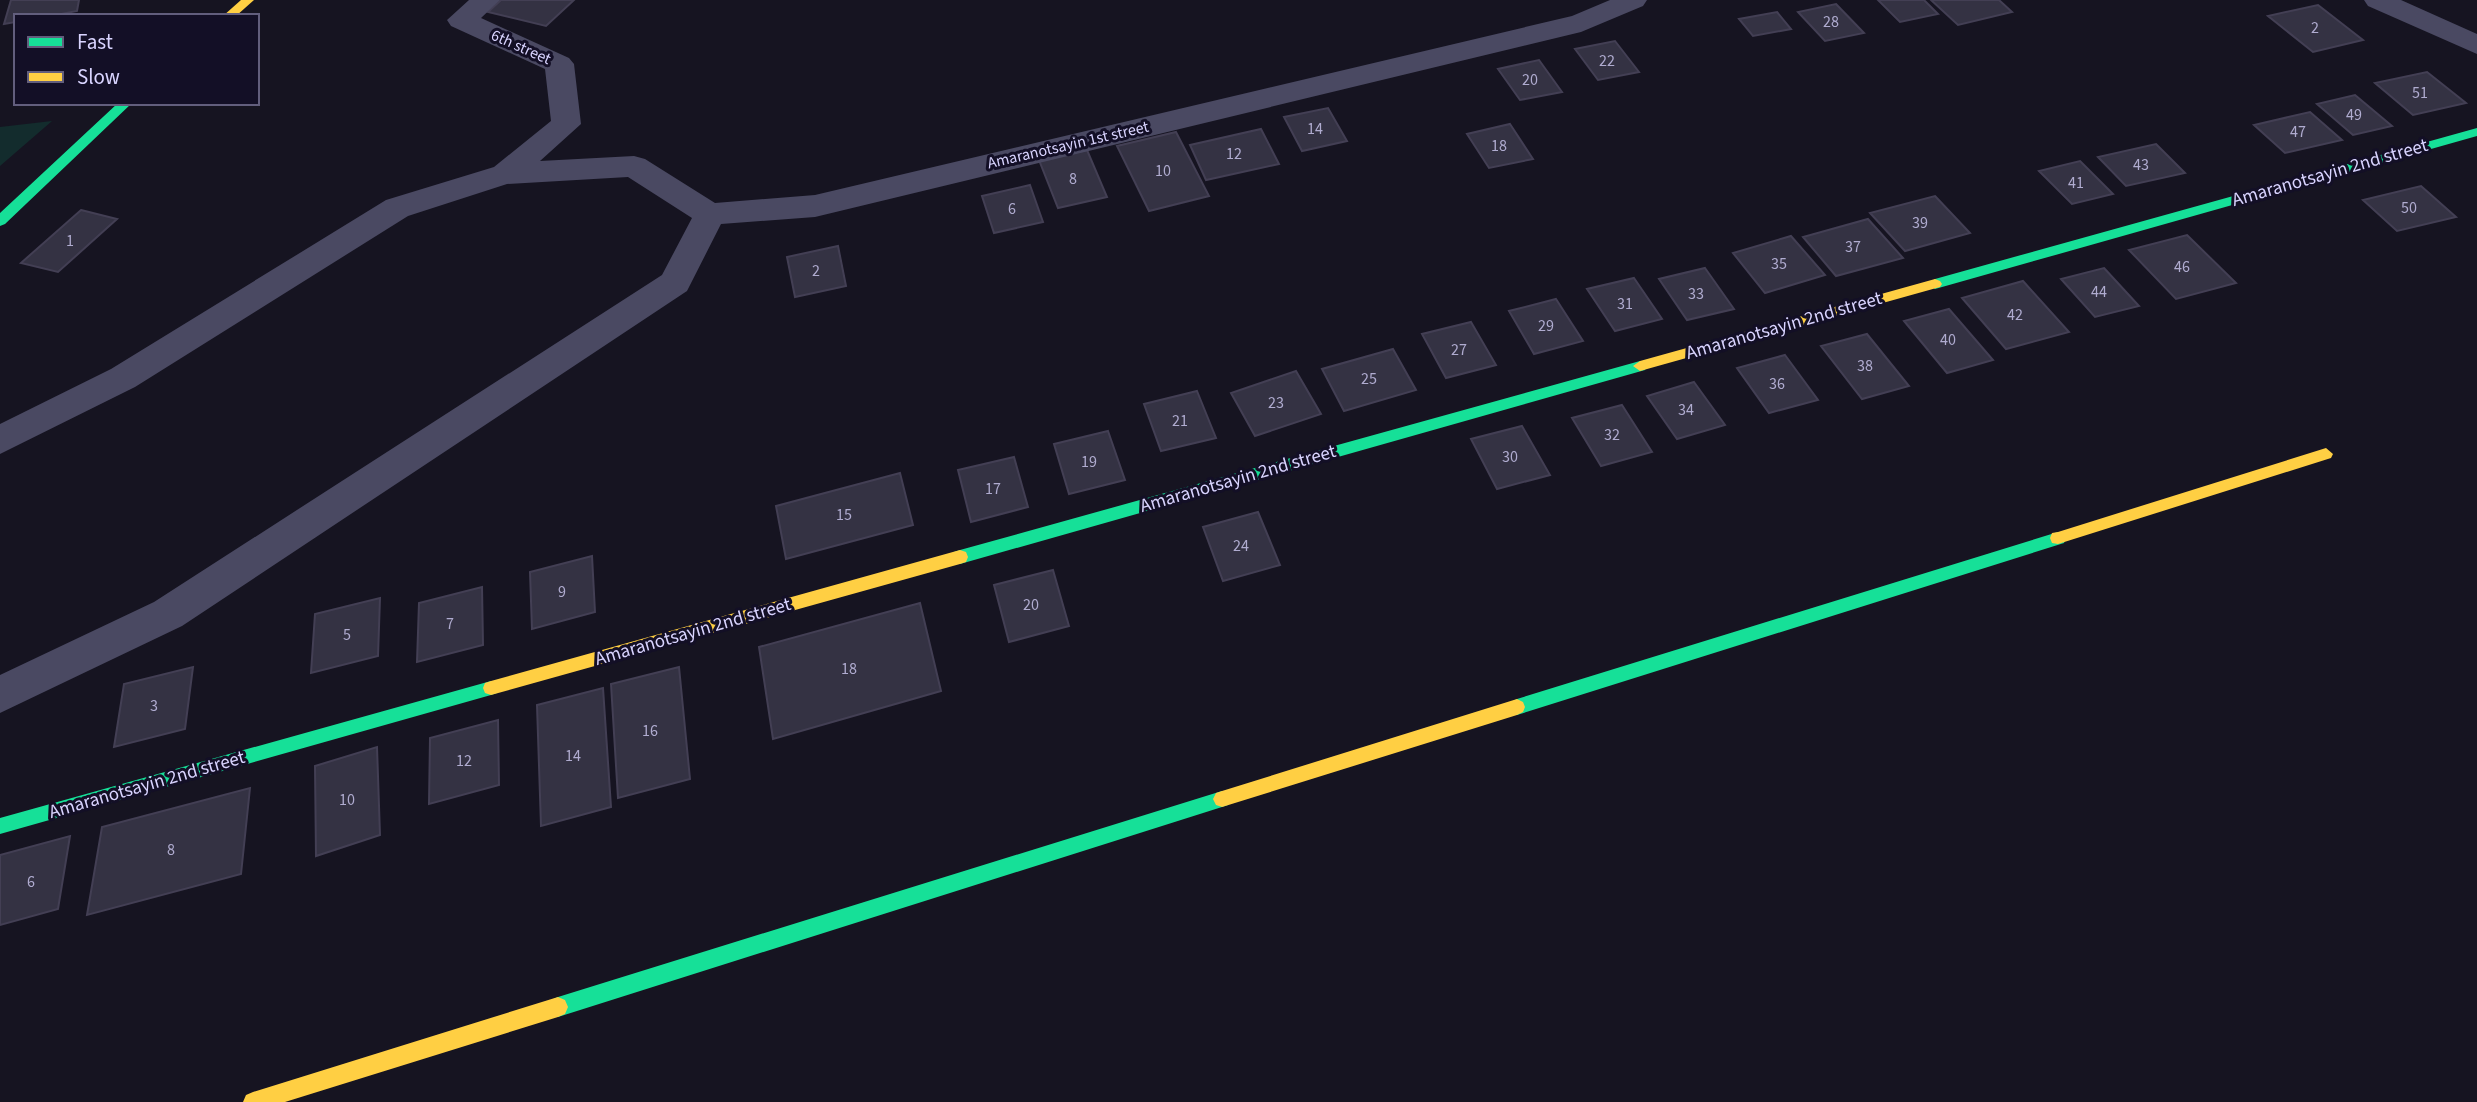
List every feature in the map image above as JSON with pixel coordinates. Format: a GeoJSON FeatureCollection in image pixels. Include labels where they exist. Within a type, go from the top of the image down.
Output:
{"type":"FeatureCollection","features":[{"type":"Feature","properties":{"kind":"street"},"geometry":{"type":"LineString","coordinates":[[231,14],[248,0]]}},
{"type":"Feature","properties":{"kind":"street","name":"6th street"},"geometry":{"type":"LineString","coordinates":[[486,0],[461,20],[559,64],[566,124],[505,174]]}},
{"type":"Feature","properties":{"kind":"street","name":"Amaranotsayin 1st street"},"geometry":{"type":"LineString","coordinates":[[710,214],[815,206],[1581,23],[1633,0]]}},
{"type":"Feature","properties":{"kind":"street"},"geometry":{"type":"LineString","coordinates":[[2378,0],[2477,44]]}},
{"type":"Feature","properties":{"kind":"street"},"geometry":{"type":"LineString","coordinates":[[0,220],[125,105]]}},
{"type":"Feature","properties":{"kind":"street","name":"Amaranotsayin 2nd street"},"geometry":{"type":"LineString","coordinates":[[0,826],[2477,132]]}},
{"type":"Feature","properties":{"kind":"street"},"geometry":{"type":"LineString","coordinates":[[0,440],[123,378],[397,208],[505,174],[634,166],[710,214],[675,284],[168,614],[0,695]]}},
{"type":"Feature","properties":{"kind":"street"},"geometry":{"type":"LineString","coordinates":[[253,1102],[2326,454]]}},
{"type":"Feature","properties":{"kind":"green space"},"geometry":{"type":"Polygon","coordinates":[[[52,121],[0,166],[0,127],[52,121]]]}},
{"type":"Feature","properties":{"kind":"building"},"geometry":{"type":"Polygon","coordinates":[[[11,0],[79,0],[77,11],[61,14],[14,14],[14,22],[4,24],[11,0]]]}},
{"type":"Feature","properties":{"kind":"building"},"geometry":{"type":"Polygon","coordinates":[[[501,0],[574,0],[546,26],[488,12],[501,0]]]}},
{"type":"Feature","properties":{"kind":"building"},"geometry":{"type":"Polygon","coordinates":[[[1878,0],[1924,0],[1938,14],[1900,22],[1878,0]]]}},
{"type":"Feature","properties":{"kind":"building"},"geometry":{"type":"Polygon","coordinates":[[[1931,0],[1999,0],[2012,12],[1958,25],[1931,0]]]}},
{"type":"Feature","properties":{"kind":"building"},"geometry":{"type":"Polygon","coordinates":[[[1836,4],[1864,33],[1825,41],[1798,12],[1836,4]]]}},
{"type":"Feature","properties":{"kind":"building"},"geometry":{"type":"Polygon","coordinates":[[[2318,5],[2363,40],[2313,52],[2268,16],[2318,5]]]}},
{"type":"Feature","properties":{"kind":"building"},"geometry":{"type":"Polygon","coordinates":[[[1777,12],[1791,29],[1753,36],[1739,19],[1777,12]]]}},
{"type":"Feature","properties":{"kind":"building"},"geometry":{"type":"Polygon","coordinates":[[[1615,41],[1639,72],[1598,80],[1575,49],[1615,41]]]}},
{"type":"Feature","properties":{"kind":"building"},"geometry":{"type":"Polygon","coordinates":[[[1539,60],[1562,92],[1520,100],[1498,69],[1539,60]]]}},
{"type":"Feature","properties":{"kind":"building"},"geometry":{"type":"Polygon","coordinates":[[[2427,72],[2466,103],[2413,115],[2375,83],[2427,72]]]}},
{"type":"Feature","properties":{"kind":"building"},"geometry":{"type":"Polygon","coordinates":[[[2355,95],[2392,126],[2353,135],[2317,104],[2355,95]]]}},
{"type":"Feature","properties":{"kind":"building"},"geometry":{"type":"Polygon","coordinates":[[[1328,108],[1347,141],[1302,151],[1284,117],[1328,108]]]}},
{"type":"Feature","properties":{"kind":"building"},"geometry":{"type":"Polygon","coordinates":[[[2310,112],[2342,140],[2285,153],[2254,125],[2310,112]]]}},
{"type":"Feature","properties":{"kind":"building"},"geometry":{"type":"Polygon","coordinates":[[[1510,124],[1533,159],[1489,168],[1467,134],[1510,124]]]}},
{"type":"Feature","properties":{"kind":"building"},"geometry":{"type":"Polygon","coordinates":[[[1261,129],[1279,164],[1206,180],[1190,145],[1261,129]]]}},
{"type":"Feature","properties":{"kind":"building"},"geometry":{"type":"Polygon","coordinates":[[[1176,132],[1209,196],[1149,211],[1117,146],[1176,132]]]}},
{"type":"Feature","properties":{"kind":"building"},"geometry":{"type":"Polygon","coordinates":[[[2156,144],[2185,173],[2126,186],[2098,157],[2156,144]]]}},
{"type":"Feature","properties":{"kind":"building"},"geometry":{"type":"Polygon","coordinates":[[[1087,150],[1107,197],[1058,208],[1039,160],[1087,150]]]}},
{"type":"Feature","properties":{"kind":"building"},"geometry":{"type":"Polygon","coordinates":[[[2080,161],[2113,194],[2072,204],[2039,171],[2080,161]]]}},
{"type":"Feature","properties":{"kind":"building"},"geometry":{"type":"Polygon","coordinates":[[[1030,185],[1043,222],[994,233],[982,196],[1030,185]]]}},
{"type":"Feature","properties":{"kind":"building"},"geometry":{"type":"Polygon","coordinates":[[[2421,186],[2456,217],[2397,231],[2363,200],[2421,186]]]}},
{"type":"Feature","properties":{"kind":"building"},"geometry":{"type":"Polygon","coordinates":[[[1935,196],[1970,233],[1905,251],[1870,213],[1935,196]]]}},
{"type":"Feature","properties":{"kind":"building"},"geometry":{"type":"Polygon","coordinates":[[[81,210],[117,219],[58,272],[21,263],[81,210]]]}},
{"type":"Feature","properties":{"kind":"building"},"geometry":{"type":"Polygon","coordinates":[[[1868,219],[1903,258],[1836,276],[1803,237],[1868,219]]]}},
{"type":"Feature","properties":{"kind":"building"},"geometry":{"type":"Polygon","coordinates":[[[2187,235],[2236,283],[2176,299],[2129,250],[2187,235]]]}},
{"type":"Feature","properties":{"kind":"building"},"geometry":{"type":"Polygon","coordinates":[[[1791,236],[1825,275],[1765,293],[1733,253],[1791,236]]]}},
{"type":"Feature","properties":{"kind":"building"},"geometry":{"type":"Polygon","coordinates":[[[838,246],[846,286],[795,297],[787,257],[838,246]]]}},
{"type":"Feature","properties":{"kind":"building"},"geometry":{"type":"Polygon","coordinates":[[[1705,268],[1734,309],[1687,320],[1659,279],[1705,268]]]}},
{"type":"Feature","properties":{"kind":"building"},"geometry":{"type":"Polygon","coordinates":[[[2104,268],[2139,306],[2095,317],[2061,279],[2104,268]]]}},
{"type":"Feature","properties":{"kind":"building"},"geometry":{"type":"Polygon","coordinates":[[[1634,278],[1662,319],[1615,331],[1587,289],[1634,278]]]}},
{"type":"Feature","properties":{"kind":"building"},"geometry":{"type":"Polygon","coordinates":[[[2023,281],[2069,332],[2006,349],[1962,298],[2023,281]]]}},
{"type":"Feature","properties":{"kind":"building"},"geometry":{"type":"Polygon","coordinates":[[[1556,299],[1583,341],[1534,354],[1509,311],[1556,299]]]}},
{"type":"Feature","properties":{"kind":"building"},"geometry":{"type":"Polygon","coordinates":[[[1949,309],[1993,360],[1947,373],[1904,321],[1949,309]]]}},
{"type":"Feature","properties":{"kind":"building"},"geometry":{"type":"Polygon","coordinates":[[[1471,322],[1496,365],[1446,378],[1422,334],[1471,322]]]}},
{"type":"Feature","properties":{"kind":"building"},"geometry":{"type":"Polygon","coordinates":[[[1867,334],[1909,386],[1862,399],[1821,346],[1867,334]]]}},
{"type":"Feature","properties":{"kind":"building"},"geometry":{"type":"Polygon","coordinates":[[[1393,349],[1416,390],[1344,411],[1322,369],[1393,349]]]}},
{"type":"Feature","properties":{"kind":"building"},"geometry":{"type":"Polygon","coordinates":[[[1785,355],[1818,400],[1769,413],[1737,368],[1785,355]]]}},
{"type":"Feature","properties":{"kind":"building"},"geometry":{"type":"Polygon","coordinates":[[[1296,371],[1321,414],[1255,436],[1231,393],[1296,371]]]}},
{"type":"Feature","properties":{"kind":"building"},"geometry":{"type":"Polygon","coordinates":[[[1694,382],[1725,425],[1677,439],[1647,396],[1694,382]]]}},
{"type":"Feature","properties":{"kind":"building"},"geometry":{"type":"Polygon","coordinates":[[[1197,391],[1216,438],[1161,451],[1144,404],[1197,391]]]}},
{"type":"Feature","properties":{"kind":"building"},"geometry":{"type":"Polygon","coordinates":[[[1622,405],[1652,452],[1601,466],[1572,418],[1622,405]]]}},
{"type":"Feature","properties":{"kind":"building"},"geometry":{"type":"Polygon","coordinates":[[[1522,426],[1550,475],[1497,489],[1471,439],[1522,426]]]}},
{"type":"Feature","properties":{"kind":"building"},"geometry":{"type":"Polygon","coordinates":[[[1108,431],[1125,480],[1069,494],[1054,444],[1108,431]]]}},
{"type":"Feature","properties":{"kind":"building"},"geometry":{"type":"Polygon","coordinates":[[[1014,457],[1028,507],[971,522],[958,470],[1014,457]]]}},
{"type":"Feature","properties":{"kind":"building"},"geometry":{"type":"Polygon","coordinates":[[[900,473],[913,525],[786,559],[776,506],[900,473]]]}},
{"type":"Feature","properties":{"kind":"building"},"geometry":{"type":"Polygon","coordinates":[[[1258,512],[1280,565],[1223,581],[1203,527],[1258,512]]]}},
{"type":"Feature","properties":{"kind":"building"},"geometry":{"type":"Polygon","coordinates":[[[592,556],[595,612],[532,629],[530,572],[592,556]]]}},
{"type":"Feature","properties":{"kind":"building"},"geometry":{"type":"Polygon","coordinates":[[[1053,570],[1069,626],[1009,642],[994,585],[1053,570]]]}},
{"type":"Feature","properties":{"kind":"building"},"geometry":{"type":"Polygon","coordinates":[[[482,587],[483,645],[417,662],[419,603],[482,587]]]}},
{"type":"Feature","properties":{"kind":"building"},"geometry":{"type":"Polygon","coordinates":[[[380,598],[378,656],[311,673],[315,614],[380,598]]]}},
{"type":"Feature","properties":{"kind":"building"},"geometry":{"type":"Polygon","coordinates":[[[920,603],[941,691],[773,739],[759,647],[920,603]]]}},
{"type":"Feature","properties":{"kind":"building"},"geometry":{"type":"Polygon","coordinates":[[[193,667],[185,729],[114,747],[124,684],[193,667]]]}},
{"type":"Feature","properties":{"kind":"building"},"geometry":{"type":"Polygon","coordinates":[[[679,667],[690,779],[618,798],[611,684],[679,667]]]}},
{"type":"Feature","properties":{"kind":"building"},"geometry":{"type":"Polygon","coordinates":[[[603,688],[611,807],[541,826],[537,705],[603,688]]]}},
{"type":"Feature","properties":{"kind":"building"},"geometry":{"type":"Polygon","coordinates":[[[498,720],[499,785],[429,804],[430,738],[498,720]]]}},
{"type":"Feature","properties":{"kind":"building"},"geometry":{"type":"Polygon","coordinates":[[[377,747],[380,835],[316,856],[315,766],[377,747]]]}},
{"type":"Feature","properties":{"kind":"building"},"geometry":{"type":"Polygon","coordinates":[[[250,788],[241,874],[87,915],[102,827],[250,788]]]}},
{"type":"Feature","properties":{"kind":"building"},"geometry":{"type":"Polygon","coordinates":[[[70,836],[58,909],[0,925],[0,855],[70,836]]]}},
{"type":"Feature","properties":{"kind":"traffic: fast"},"geometry":{"type":"LineString","coordinates":[[0,221],[124,105]]}},
{"type":"Feature","properties":{"kind":"traffic: fast"},"geometry":{"type":"LineString","coordinates":[[1935,284],[2477,132]]}},
{"type":"Feature","properties":{"kind":"traffic: fast"},"geometry":{"type":"LineString","coordinates":[[960,557],[1640,366]]}},
{"type":"Feature","properties":{"kind":"traffic: fast"},"geometry":{"type":"LineString","coordinates":[[1517,707],[2058,538]]}},
{"type":"Feature","properties":{"kind":"traffic: fast"},"geometry":{"type":"LineString","coordinates":[[0,826],[491,688]]}},
{"type":"Feature","properties":{"kind":"traffic: fast"},"geometry":{"type":"LineString","coordinates":[[558,1007],[1222,799]]}},
{"type":"Feature","properties":{"kind":"traffic: slow"},"geometry":{"type":"LineString","coordinates":[[231,14],[248,0]]}},
{"type":"Feature","properties":{"kind":"traffic: slow"},"geometry":{"type":"LineString","coordinates":[[1640,366],[1935,284]]}},
{"type":"Feature","properties":{"kind":"traffic: slow"},"geometry":{"type":"LineString","coordinates":[[2058,538],[2326,454]]}},
{"type":"Feature","properties":{"kind":"traffic: slow"},"geometry":{"type":"LineString","coordinates":[[491,688],[960,557]]}},
{"type":"Feature","properties":{"kind":"traffic: slow"},"geometry":{"type":"LineString","coordinates":[[1222,799],[1517,707]]}},
{"type":"Feature","properties":{"kind":"traffic: slow"},"geometry":{"type":"LineString","coordinates":[[253,1102],[558,1007]]}}]}
